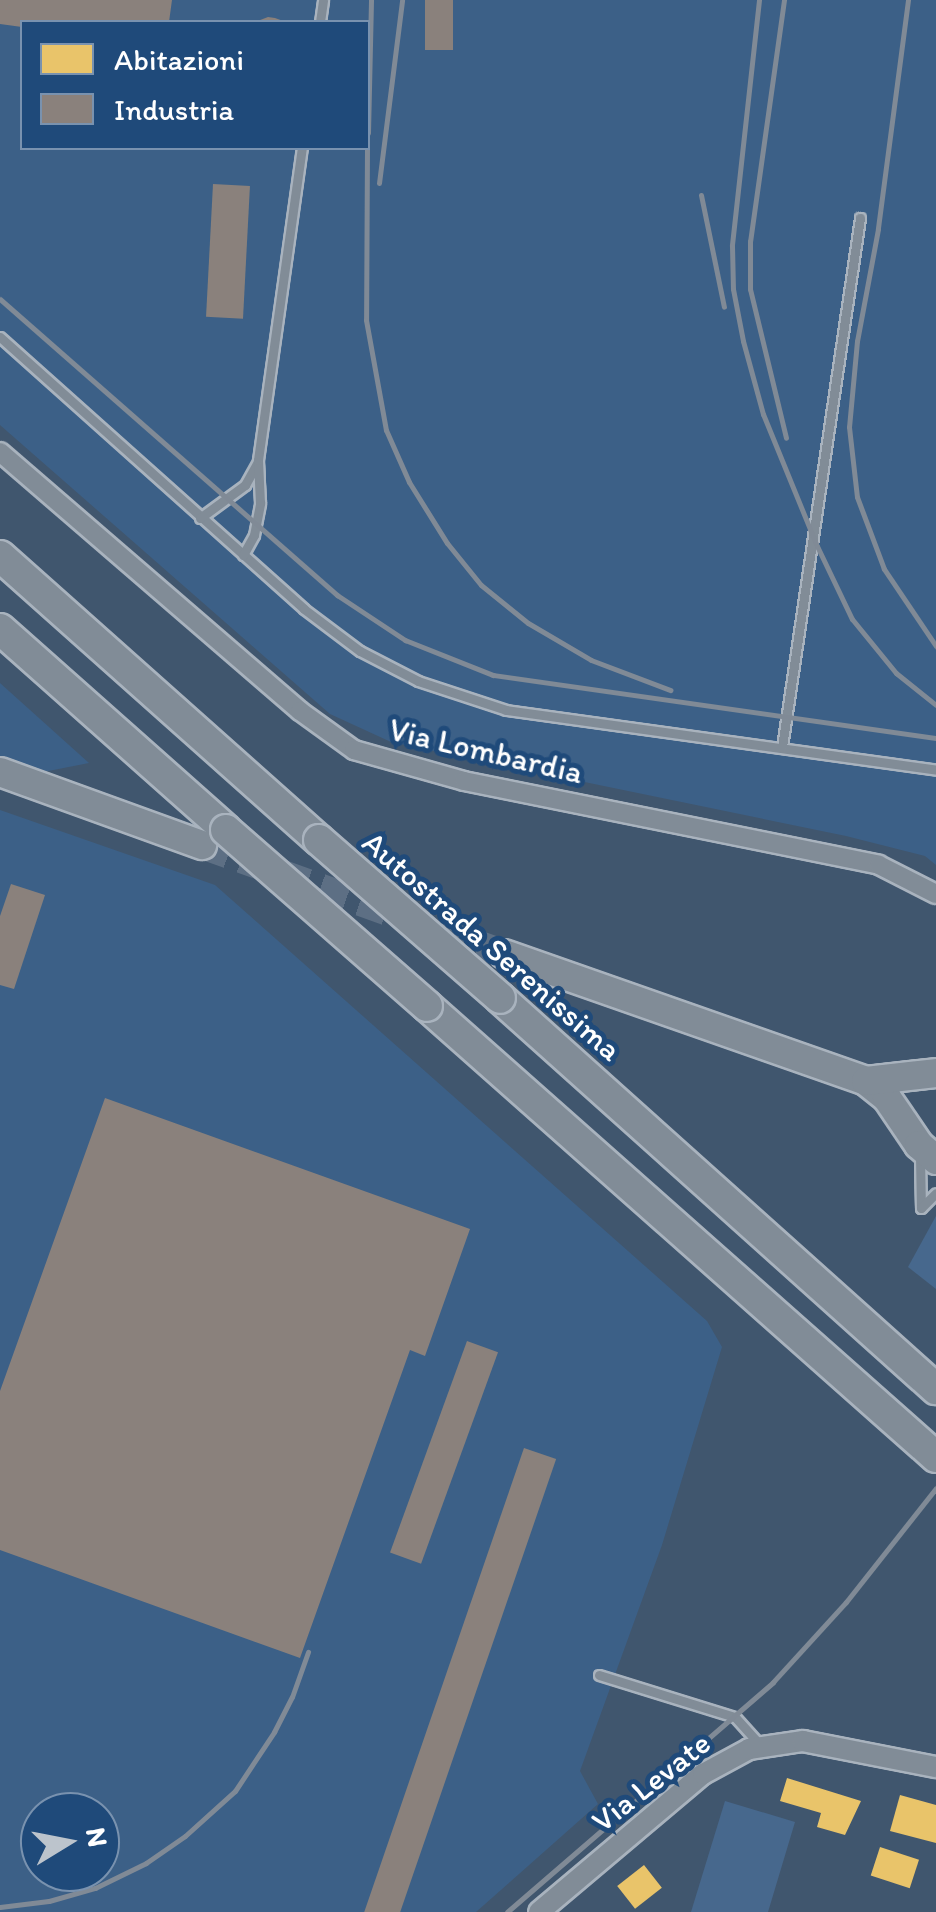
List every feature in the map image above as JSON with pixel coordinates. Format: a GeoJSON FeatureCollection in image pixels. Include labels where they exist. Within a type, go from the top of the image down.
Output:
{"type":"FeatureCollection","features":[{"type":"Feature","properties":{"kind":"highway","name":"Autostrada Serenissima"},"geometry":{"type":"LineString","coordinates":[[0,556],[936,1389]]}},
{"type":"Feature","properties":{"kind":"highway"},"geometry":{"type":"LineString","coordinates":[[0,629],[214,838],[427,1006],[934,1455]]}},
{"type":"Feature","properties":{"kind":"main road"},"geometry":{"type":"LineString","coordinates":[[0,772],[214,838]]}},
{"type":"Feature","properties":{"kind":"main road"},"geometry":{"type":"LineString","coordinates":[[504,954],[866,1081],[936,1073]]}},
{"type":"Feature","properties":{"kind":"main road"},"geometry":{"type":"LineString","coordinates":[[922,1145],[915,1096],[936,1073]]}},
{"type":"Feature","properties":{"kind":"main road"},"geometry":{"type":"LineString","coordinates":[[866,1081],[922,1145]]}},
{"type":"Feature","properties":{"kind":"street","name":"Via Lombardia"},"geometry":{"type":"LineString","coordinates":[[0,452],[300,711],[354,750],[464,781],[879,864],[936,894]]}},
{"type":"Feature","properties":{"kind":"street","name":"Via Levate"},"geometry":{"type":"LineString","coordinates":[[539,1912],[703,1774],[760,1745],[803,1741],[936,1767]]}},
{"type":"Feature","properties":{"kind":"lane"},"geometry":{"type":"LineString","coordinates":[[243,555],[254,535],[260,503],[258,460],[302,150]]}},
{"type":"Feature","properties":{"kind":"lane"},"geometry":{"type":"LineString","coordinates":[[782,748],[860,218]]}},
{"type":"Feature","properties":{"kind":"lane"},"geometry":{"type":"LineString","coordinates":[[0,337],[200,518],[360,651],[454,696],[506,710],[936,770]]}},
{"type":"Feature","properties":{"kind":"lane"},"geometry":{"type":"LineString","coordinates":[[200,518],[245,484],[258,460]]}},
{"type":"Feature","properties":{"kind":"lane"},"geometry":{"type":"LineString","coordinates":[[922,1145],[922,1208],[936,1193]]}},
{"type":"Feature","properties":{"kind":"lane"},"geometry":{"type":"LineString","coordinates":[[599,1675],[735,1717],[760,1745]]}},
{"type":"Feature","properties":{"kind":"shaded area"},"geometry":{"type":"Polygon","coordinates":[[[0,0],[936,0],[936,865],[925,856],[846,836],[391,742],[330,714],[0,425],[0,0]]]}},
{"type":"Feature","properties":{"kind":"shaded area"},"geometry":{"type":"Polygon","coordinates":[[[0,683],[89,763],[28,775],[0,765],[0,683]]]}},
{"type":"Feature","properties":{"kind":"shaded area"},"geometry":{"type":"Polygon","coordinates":[[[0,810],[215,885],[707,1321],[722,1347],[662,1545],[580,1771],[598,1804],[476,1912],[0,1912],[0,810]]]}},
{"type":"Feature","properties":{"kind":"shaded area"},"geometry":{"type":"Polygon","coordinates":[[[936,1216],[936,1289],[908,1267],[936,1216]]]}},
{"type":"Feature","properties":{"kind":"shaded area"},"geometry":{"type":"Polygon","coordinates":[[[725,1801],[795,1822],[768,1912],[691,1912],[725,1801]]]}},
{"type":"Feature","properties":{"kind":"building: Abitazioni"},"geometry":{"type":"Polygon","coordinates":[[[787,1778],[861,1801],[845,1835],[817,1827],[821,1813],[780,1801],[787,1778]]]}},
{"type":"Feature","properties":{"kind":"building: Abitazioni"},"geometry":{"type":"Polygon","coordinates":[[[900,1795],[936,1805],[936,1843],[890,1831],[900,1795]]]}},
{"type":"Feature","properties":{"kind":"building: Abitazioni"},"geometry":{"type":"Polygon","coordinates":[[[880,1847],[919,1860],[910,1888],[871,1876],[880,1847]]]}},
{"type":"Feature","properties":{"kind":"building: Abitazioni"},"geometry":{"type":"Polygon","coordinates":[[[644,1865],[662,1888],[635,1909],[617,1886],[644,1865]]]}},
{"type":"Feature","properties":{"kind":"building: Industria"},"geometry":{"type":"Polygon","coordinates":[[[0,0],[172,0],[169,20],[20,20],[20,27],[0,24],[0,0]]]}},
{"type":"Feature","properties":{"kind":"building: Industria"},"geometry":{"type":"Polygon","coordinates":[[[425,0],[453,0],[453,50],[425,50],[425,0]]]}},
{"type":"Feature","properties":{"kind":"building: Industria"},"geometry":{"type":"Polygon","coordinates":[[[213,184],[250,186],[243,319],[206,317],[213,184]]]}},
{"type":"Feature","properties":{"kind":"building: Industria"},"geometry":{"type":"Polygon","coordinates":[[[11,884],[45,895],[14,989],[0,985],[0,916],[11,884]]]}},
{"type":"Feature","properties":{"kind":"building: Industria"},"geometry":{"type":"Polygon","coordinates":[[[105,1098],[470,1229],[425,1356],[410,1350],[300,1658],[0,1550],[0,1391],[105,1098]]]}},
{"type":"Feature","properties":{"kind":"building: Industria"},"geometry":{"type":"Polygon","coordinates":[[[467,1341],[498,1352],[421,1564],[390,1552],[467,1341]]]}},
{"type":"Feature","properties":{"kind":"building: Industria"},"geometry":{"type":"Polygon","coordinates":[[[524,1448],[556,1459],[400,1912],[364,1912],[524,1448]]]}},
{"type":"Feature","properties":{"kind":"tunnel"},"geometry":{"type":"LineString","coordinates":[[202,845],[504,954]]}},
{"type":"Feature","properties":{"kind":"railway"},"geometry":{"type":"LineString","coordinates":[[370,44],[371,0]]}},
{"type":"Feature","properties":{"kind":"railway"},"geometry":{"type":"LineString","coordinates":[[379,183],[402,0]]}},
{"type":"Feature","properties":{"kind":"railway"},"geometry":{"type":"LineString","coordinates":[[759,0],[732,246],[733,289],[743,341],[763,414],[817,546],[852,619],[896,673],[936,705]]}},
{"type":"Feature","properties":{"kind":"railway"},"geometry":{"type":"LineString","coordinates":[[784,0],[750,241],[750,289],[786,438]]}},
{"type":"Feature","properties":{"kind":"railway"},"geometry":{"type":"LineString","coordinates":[[908,0],[878,229],[857,341],[849,427],[857,497],[884,569],[936,646]]}},
{"type":"Feature","properties":{"kind":"railway"},"geometry":{"type":"LineString","coordinates":[[367,150],[366,320],[386,430],[409,482],[447,543],[481,585],[528,623],[591,660],[670,690]]}},
{"type":"Feature","properties":{"kind":"railway"},"geometry":{"type":"LineString","coordinates":[[701,195],[724,307]]}},
{"type":"Feature","properties":{"kind":"railway"},"geometry":{"type":"LineString","coordinates":[[0,299],[337,595],[405,640],[493,675],[936,738]]}},
{"type":"Feature","properties":{"kind":"railway"},"geometry":{"type":"LineString","coordinates":[[507,1912],[773,1682],[846,1602],[936,1488]]}},
{"type":"Feature","properties":{"kind":"railway"},"geometry":{"type":"LineString","coordinates":[[0,1907],[49,1901],[95,1888],[146,1863],[185,1836],[235,1791],[274,1732],[308,1652]]}}]}
